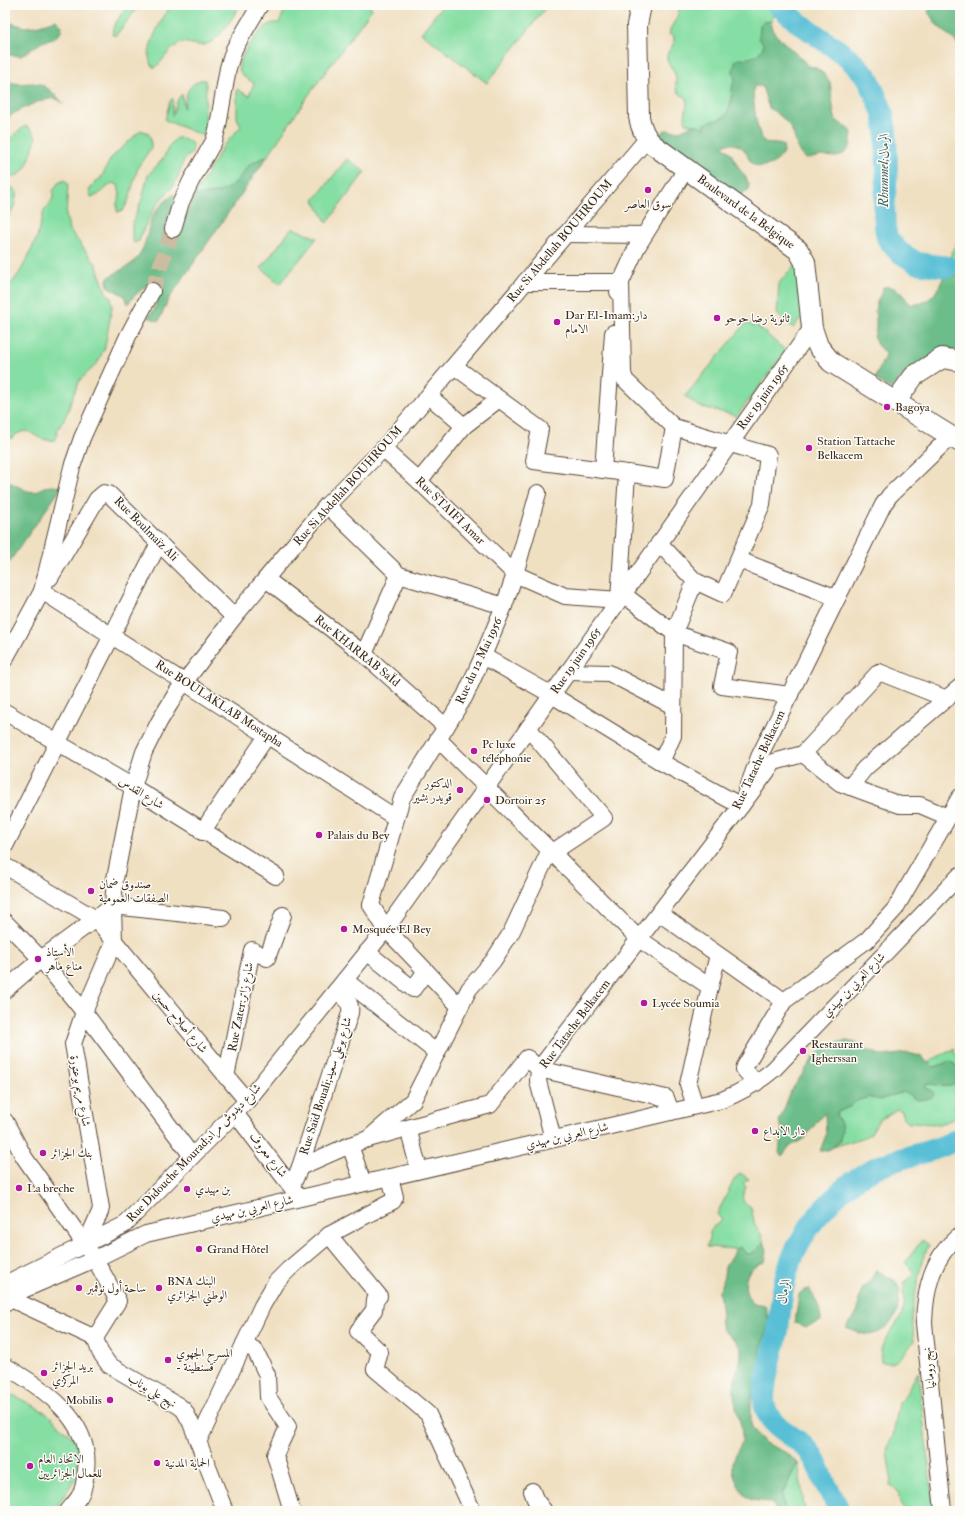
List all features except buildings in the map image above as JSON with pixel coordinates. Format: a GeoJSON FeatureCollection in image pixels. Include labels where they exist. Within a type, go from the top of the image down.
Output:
{"type":"FeatureCollection","features":[{"type":"Feature","properties":{"kind":"main road"},"geometry":{"type":"LineString","coordinates":[[640,5],[637,25],[639,117],[646,139]]}},
{"type":"Feature","properties":{"kind":"main road","name":"Boulevard de la Belgique"},"geometry":{"type":"LineString","coordinates":[[646,139],[802,254],[805,262],[812,328],[818,346],[831,362],[955,439]]}},
{"type":"Feature","properties":{"kind":"main road"},"geometry":{"type":"LineString","coordinates":[[893,400],[914,376],[942,358],[960,361]]}},
{"type":"Feature","properties":{"kind":"street"},"geometry":{"type":"LineString","coordinates":[[172,228],[183,197],[214,141],[228,68],[234,49],[260,5]]}},
{"type":"Feature","properties":{"kind":"street","name":"Rue Si Abdellah BOUHROUM"},"geometry":{"type":"LineString","coordinates":[[114,942],[113,906],[115,879],[133,787],[144,752],[167,708],[234,617],[327,505],[383,449],[646,139]]}},
{"type":"Feature","properties":{"kind":"street"},"geometry":{"type":"LineString","coordinates":[[602,470],[616,298],[621,282],[634,254],[686,169]]}},
{"type":"Feature","properties":{"kind":"street"},"geometry":{"type":"LineString","coordinates":[[566,234],[644,236]]}},
{"type":"Feature","properties":{"kind":"street"},"geometry":{"type":"LineString","coordinates":[[525,282],[621,282]]}},
{"type":"Feature","properties":{"kind":"street"},"geometry":{"type":"LineString","coordinates":[[621,282],[623,373],[625,380],[674,428],[768,455],[762,504],[723,594],[695,581],[659,543]]}},
{"type":"Feature","properties":{"kind":"street"},"geometry":{"type":"LineString","coordinates":[[5,660],[42,591],[72,467],[82,438],[128,336],[152,290]]}},
{"type":"Feature","properties":{"kind":"street","name":"Rue 19 juin 1965"},"geometry":{"type":"LineString","coordinates":[[340,985],[386,929],[812,328]]}},
{"type":"Feature","properties":{"kind":"street"},"geometry":{"type":"LineString","coordinates":[[454,366],[540,429],[534,461],[666,479],[674,428]]}},
{"type":"Feature","properties":{"kind":"street"},"geometry":{"type":"LineString","coordinates":[[429,396],[464,426]]}},
{"type":"Feature","properties":{"kind":"street"},"geometry":{"type":"LineString","coordinates":[[419,481],[464,426],[499,399]]}},
{"type":"Feature","properties":{"kind":"street","name":"Rue Tatache Belkacem"},"geometry":{"type":"LineString","coordinates":[[553,1139],[538,1081],[539,1069],[741,806],[760,756],[883,505],[890,495],[955,439]]}},
{"type":"Feature","properties":{"kind":"street","name":"Rue STAIFI Amar"},"geometry":{"type":"LineString","coordinates":[[383,449],[419,481],[515,574]]}},
{"type":"Feature","properties":{"kind":"street"},"geometry":{"type":"LineString","coordinates":[[621,597],[627,473]]}},
{"type":"Feature","properties":{"kind":"street","name":"Rue Boulmaïz Ali"},"geometry":{"type":"LineString","coordinates":[[42,591],[97,499],[104,493],[112,496],[234,617]]}},
{"type":"Feature","properties":{"kind":"street","name":"Rue du 12 Mai 1956"},"geometry":{"type":"LineString","coordinates":[[386,929],[370,905],[404,792],[465,696],[483,656],[504,606],[515,574],[538,493]]}},
{"type":"Feature","properties":{"kind":"street"},"geometry":{"type":"LineString","coordinates":[[327,505],[399,576],[504,606]]}},
{"type":"Feature","properties":{"kind":"street"},"geometry":{"type":"LineString","coordinates":[[5,846],[159,543]]}},
{"type":"Feature","properties":{"kind":"street"},"geometry":{"type":"LineString","coordinates":[[739,560],[837,598]]}},
{"type":"Feature","properties":{"kind":"street"},"geometry":{"type":"LineString","coordinates":[[515,574],[565,596],[621,597],[674,633],[730,652],[722,686],[790,695]]}},
{"type":"Feature","properties":{"kind":"street"},"geometry":{"type":"LineString","coordinates":[[364,654],[399,576]]}},
{"type":"Feature","properties":{"kind":"street","name":"Rue KHARRAB SaÏd"},"geometry":{"type":"LineString","coordinates":[[266,579],[364,654],[442,733],[487,788],[639,939],[710,987]]}},
{"type":"Feature","properties":{"kind":"street"},"geometry":{"type":"LineString","coordinates":[[660,762],[673,736],[674,633],[695,581]]}},
{"type":"Feature","properties":{"kind":"street","name":"Rue BOULAKLAB Mostapha"},"geometry":{"type":"LineString","coordinates":[[42,591],[396,818]]}},
{"type":"Feature","properties":{"kind":"street"},"geometry":{"type":"LineString","coordinates":[[483,656],[552,695],[660,762],[741,806],[774,762],[803,754],[880,672],[947,699]]}},
{"type":"Feature","properties":{"kind":"street"},"geometry":{"type":"LineString","coordinates":[[568,672],[609,673],[673,706]]}},
{"type":"Feature","properties":{"kind":"street"},"geometry":{"type":"LineString","coordinates":[[850,787],[866,768],[960,687]]}},
{"type":"Feature","properties":{"kind":"street","name":"شارع القدس"},"geometry":{"type":"LineString","coordinates":[[5,712],[133,787],[202,832],[276,876]]}},
{"type":"Feature","properties":{"kind":"street"},"geometry":{"type":"LineString","coordinates":[[368,1139],[413,1100],[469,989],[493,961],[511,933],[547,856],[604,818],[528,728]]}},
{"type":"Feature","properties":{"kind":"street"},"geometry":{"type":"LineString","coordinates":[[202,832],[267,736]]}},
{"type":"Feature","properties":{"kind":"street"},"geometry":{"type":"LineString","coordinates":[[803,754],[840,783],[900,805],[920,805],[948,818]]}},
{"type":"Feature","properties":{"kind":"street"},"geometry":{"type":"LineString","coordinates":[[756,1083],[744,1069],[745,1066],[784,1001],[867,940],[895,909],[960,797]]}},
{"type":"Feature","properties":{"kind":"street"},"geometry":{"type":"LineString","coordinates":[[5,866],[96,919],[114,942]]}},
{"type":"Feature","properties":{"kind":"street","name":"شارع العربي بن مهيدي"},"geometry":{"type":"LineString","coordinates":[[7,1295],[23,1290],[95,1259],[146,1234],[296,1192],[390,1178],[671,1112],[738,1094],[756,1083],[774,1069],[960,875]]}},
{"type":"Feature","properties":{"kind":"street"},"geometry":{"type":"LineString","coordinates":[[5,990],[41,959],[113,906],[223,918]]}},
{"type":"Feature","properties":{"kind":"street"},"geometry":{"type":"LineString","coordinates":[[659,913],[784,1001]]}},
{"type":"Feature","properties":{"kind":"street","name":"Rue Zater;شارع زاتر"},"geometry":{"type":"LineString","coordinates":[[226,1077],[252,950],[267,958],[283,915]]}},
{"type":"Feature","properties":{"kind":"street"},"geometry":{"type":"LineString","coordinates":[[5,922],[41,959],[84,1012],[192,1156]]}},
{"type":"Feature","properties":{"kind":"street"},"geometry":{"type":"LineString","coordinates":[[386,929],[460,1007]]}},
{"type":"Feature","properties":{"kind":"street","name":"شارع مريم بوعتورة"},"geometry":{"type":"LineString","coordinates":[[86,1245],[101,1208],[73,1044],[84,1012],[114,942]]}},
{"type":"Feature","properties":{"kind":"street","name":"شارع أصلاح حسين"},"geometry":{"type":"LineString","coordinates":[[114,942],[247,1101]]}},
{"type":"Feature","properties":{"kind":"street"},"geometry":{"type":"LineString","coordinates":[[367,952],[413,989],[426,971]]}},
{"type":"Feature","properties":{"kind":"street"},"geometry":{"type":"LineString","coordinates":[[695,1106],[688,1084],[718,955]]}},
{"type":"Feature","properties":{"kind":"street"},"geometry":{"type":"LineString","coordinates":[[340,985],[437,1052]]}},
{"type":"Feature","properties":{"kind":"street","name":"Rue Didouche Mourad;شارع ديدوش مراد"},"geometry":{"type":"LineString","coordinates":[[7,1295],[22,1275],[86,1245],[124,1225],[247,1101],[340,985]]}},
{"type":"Feature","properties":{"kind":"street","name":"Rue Saïd Bouali;شارع بوعلي سعيد"},"geometry":{"type":"LineString","coordinates":[[296,1192],[300,1167],[351,1010],[350,1004],[340,985]]}},
{"type":"Feature","properties":{"kind":"street"},"geometry":{"type":"LineString","coordinates":[[300,1167],[368,1139],[490,1105],[527,1058],[539,1069],[666,1098],[671,1112]]}},
{"type":"Feature","properties":{"kind":"street","name":"شارع معروف"},"geometry":{"type":"LineString","coordinates":[[235,1113],[296,1192]]}},
{"type":"Feature","properties":{"kind":"street"},"geometry":{"type":"LineString","coordinates":[[5,1121],[18,1148],[86,1245],[118,1301],[95,1338],[7,1295]]}},
{"type":"Feature","properties":{"kind":"street"},"geometry":{"type":"LineString","coordinates":[[408,1128],[419,1170]]}},
{"type":"Feature","properties":{"kind":"street"},"geometry":{"type":"LineString","coordinates":[[350,1146],[363,1183]]}},
{"type":"Feature","properties":{"kind":"street"},"geometry":{"type":"LineString","coordinates":[[198,1442],[268,1294],[276,1282],[289,1269],[330,1235],[393,1201],[395,1197],[390,1178]]}},
{"type":"Feature","properties":{"kind":"street"},"geometry":{"type":"LineString","coordinates":[[330,1235],[379,1296],[375,1300],[374,1310],[358,1331],[380,1352],[376,1369],[428,1414],[471,1507]]}},
{"type":"Feature","properties":{"kind":"street","name":"نهج رومانيا"},"geometry":{"type":"LineString","coordinates":[[944,1511],[924,1324],[924,1307],[934,1264],[943,1251],[960,1235]]}},
{"type":"Feature","properties":{"kind":"street","name":"نهج علي بوناب"},"geometry":{"type":"LineString","coordinates":[[95,1338],[100,1352],[109,1365],[184,1410],[191,1422],[225,1511]]}},
{"type":"Feature","properties":{"kind":"street"},"geometry":{"type":"LineString","coordinates":[[244,1344],[255,1350],[267,1375],[268,1397],[288,1427],[275,1455],[292,1511]]}},
{"type":"Feature","properties":{"kind":"street"},"geometry":{"type":"LineString","coordinates":[[5,1366],[60,1405],[75,1422],[81,1435],[86,1453],[87,1466],[85,1479],[80,1496],[68,1511]]}},
{"type":"Feature","properties":{"kind":"street"},"geometry":{"type":"LineString","coordinates":[[532,1491],[535,1499],[544,1511]]}},
{"type":"Feature","properties":{"kind":"green space"},"geometry":{"type":"Polygon","coordinates":[[[128,5],[140,5],[116,35],[112,35],[114,25],[128,5]]]}},
{"type":"Feature","properties":{"kind":"green space"},"geometry":{"type":"Polygon","coordinates":[[[171,5],[240,5],[217,38],[204,45],[181,43],[172,49],[155,68],[151,65],[149,56],[151,43],[157,29],[171,5]]]}},
{"type":"Feature","properties":{"kind":"green space"},"geometry":{"type":"Polygon","coordinates":[[[287,5],[369,5],[372,9],[310,93],[267,157],[252,163],[238,180],[228,188],[216,193],[194,196],[222,148],[241,126],[237,118],[237,89],[249,96],[254,83],[245,78],[239,69],[239,64],[245,51],[261,31],[270,24],[279,23],[287,5]]]}},
{"type":"Feature","properties":{"kind":"green space"},"geometry":{"type":"Polygon","coordinates":[[[443,5],[547,6],[487,83],[421,33],[443,5]]]}},
{"type":"Feature","properties":{"kind":"green space"},"geometry":{"type":"Polygon","coordinates":[[[679,5],[774,5],[772,21],[764,22],[764,45],[760,53],[733,71],[735,79],[729,110],[720,119],[705,124],[705,129],[686,123],[685,117],[687,98],[680,94],[677,90],[675,74],[667,59],[674,40],[674,36],[669,34],[677,18],[679,5]]]}},
{"type":"Feature","properties":{"kind":"green space"},"geometry":{"type":"Polygon","coordinates":[[[932,5],[960,5],[960,47],[937,25],[928,12],[932,5]]]}},
{"type":"Feature","properties":{"kind":"green space"},"geometry":{"type":"Polygon","coordinates":[[[56,20],[62,26],[61,32],[53,39],[42,42],[21,56],[9,55],[5,49],[5,27],[11,23],[25,27],[36,26],[56,20]]]}},
{"type":"Feature","properties":{"kind":"green space"},"geometry":{"type":"Polygon","coordinates":[[[772,21],[771,27],[776,35],[809,66],[816,68],[824,74],[830,82],[836,120],[852,132],[850,147],[845,153],[837,157],[822,156],[806,159],[800,154],[797,148],[789,125],[769,108],[762,86],[754,86],[755,115],[761,137],[767,143],[779,143],[783,145],[784,152],[779,159],[770,165],[756,166],[751,162],[745,151],[739,146],[733,144],[722,145],[730,152],[749,184],[748,190],[739,195],[657,135],[666,130],[680,131],[692,125],[699,125],[705,129],[705,124],[707,122],[723,118],[728,112],[731,103],[732,88],[735,79],[733,71],[736,60],[753,57],[762,50],[764,45],[759,38],[760,25],[764,22],[772,21]]]}},
{"type":"Feature","properties":{"kind":"green space"},"geometry":{"type":"Polygon","coordinates":[[[5,78],[16,84],[39,84],[53,92],[64,104],[57,99],[44,100],[22,109],[5,119],[5,78]]]}},
{"type":"Feature","properties":{"kind":"green space"},"geometry":{"type":"Polygon","coordinates":[[[200,80],[205,80],[206,85],[205,133],[201,135],[165,120],[170,101],[173,98],[172,116],[178,99],[182,94],[184,108],[188,91],[200,80]]]}},
{"type":"Feature","properties":{"kind":"green space"},"geometry":{"type":"Polygon","coordinates":[[[25,126],[32,131],[36,139],[27,165],[19,174],[13,177],[5,177],[5,143],[25,126]]]}},
{"type":"Feature","properties":{"kind":"green space"},"geometry":{"type":"Polygon","coordinates":[[[141,130],[148,133],[151,138],[151,148],[138,167],[129,199],[123,211],[117,212],[117,203],[120,195],[118,185],[112,183],[98,195],[91,197],[89,191],[94,183],[101,178],[111,158],[141,130]]]}},
{"type":"Feature","properties":{"kind":"green space"},"geometry":{"type":"Polygon","coordinates":[[[176,138],[189,141],[193,149],[192,153],[185,159],[174,185],[154,209],[139,241],[134,243],[132,237],[132,225],[142,199],[148,175],[163,159],[169,146],[176,138]]]}},
{"type":"Feature","properties":{"kind":"green space"},"geometry":{"type":"Polygon","coordinates":[[[267,157],[168,300],[159,321],[147,317],[156,305],[155,297],[148,284],[133,297],[128,304],[125,296],[108,287],[107,279],[128,266],[139,256],[145,243],[153,216],[167,199],[174,194],[176,201],[161,237],[182,222],[194,196],[216,193],[228,188],[238,180],[252,163],[267,157]]]}},
{"type":"Feature","properties":{"kind":"green space"},"geometry":{"type":"Polygon","coordinates":[[[347,159],[365,172],[327,223],[314,200],[347,159]]]}},
{"type":"Feature","properties":{"kind":"green space"},"geometry":{"type":"Polygon","coordinates":[[[65,180],[68,184],[66,217],[71,232],[96,264],[106,292],[111,297],[112,307],[105,347],[97,364],[80,380],[66,416],[58,429],[55,440],[46,440],[26,431],[14,436],[5,444],[5,292],[20,272],[29,255],[37,237],[44,211],[53,198],[53,191],[58,183],[65,180]]]}},
{"type":"Feature","properties":{"kind":"green space"},"geometry":{"type":"Polygon","coordinates":[[[12,187],[17,192],[14,207],[5,222],[5,188],[12,187]]]}},
{"type":"Feature","properties":{"kind":"green space"},"geometry":{"type":"Polygon","coordinates":[[[292,228],[317,238],[280,284],[261,268],[292,228]]]}},
{"type":"Feature","properties":{"kind":"green space"},"geometry":{"type":"Polygon","coordinates":[[[960,241],[960,276],[945,273],[952,252],[960,241]]]}},
{"type":"Feature","properties":{"kind":"green space"},"geometry":{"type":"Polygon","coordinates":[[[798,261],[805,313],[793,328],[777,314],[779,283],[798,261]]]}},
{"type":"Feature","properties":{"kind":"green space"},"geometry":{"type":"Polygon","coordinates":[[[945,273],[960,276],[960,350],[954,350],[908,370],[891,389],[875,379],[885,356],[874,337],[876,329],[875,308],[883,287],[892,287],[896,289],[910,304],[917,304],[928,300],[933,296],[937,291],[945,273]]]}},
{"type":"Feature","properties":{"kind":"green space"},"geometry":{"type":"Polygon","coordinates":[[[747,322],[753,326],[756,325],[786,351],[737,416],[698,406],[685,396],[747,322]]]}},
{"type":"Feature","properties":{"kind":"green space"},"geometry":{"type":"Polygon","coordinates":[[[5,480],[27,491],[36,492],[44,487],[51,486],[62,487],[5,568],[5,480]]]}},
{"type":"Feature","properties":{"kind":"green space"},"geometry":{"type":"Polygon","coordinates":[[[847,1041],[856,1043],[864,1049],[883,1056],[908,1053],[920,1056],[933,1067],[950,1061],[959,1068],[960,1078],[953,1085],[949,1086],[927,1084],[925,1087],[934,1094],[931,1098],[917,1100],[902,1092],[880,1100],[869,1097],[856,1101],[851,1106],[838,1112],[836,1115],[841,1123],[842,1129],[840,1139],[834,1147],[825,1151],[820,1151],[826,1135],[825,1113],[805,1138],[789,1147],[782,1156],[779,1153],[782,1128],[779,1122],[791,1091],[814,1057],[827,1046],[847,1041]]]}},
{"type":"Feature","properties":{"kind":"green space"},"geometry":{"type":"Polygon","coordinates":[[[955,1048],[954,1051],[956,1055],[960,1057],[960,1073],[959,1068],[950,1061],[933,1067],[928,1063],[934,1059],[955,1048]]]}},
{"type":"Feature","properties":{"kind":"green space"},"geometry":{"type":"Polygon","coordinates":[[[960,1078],[960,1117],[939,1124],[909,1123],[904,1119],[902,1111],[897,1109],[878,1121],[871,1133],[865,1137],[833,1147],[840,1141],[840,1121],[836,1115],[838,1112],[851,1106],[856,1101],[869,1097],[880,1100],[902,1092],[917,1100],[927,1099],[932,1091],[925,1087],[927,1084],[949,1086],[953,1085],[960,1078]]]}},
{"type":"Feature","properties":{"kind":"green space"},"geometry":{"type":"Polygon","coordinates":[[[740,1173],[749,1179],[743,1183],[746,1187],[742,1197],[744,1202],[751,1207],[755,1226],[760,1232],[765,1244],[763,1243],[755,1251],[749,1254],[746,1254],[741,1247],[736,1249],[707,1247],[711,1229],[722,1220],[717,1214],[734,1180],[740,1173]]]}},
{"type":"Feature","properties":{"kind":"green space"},"geometry":{"type":"Polygon","coordinates":[[[922,1240],[929,1245],[922,1261],[912,1312],[914,1341],[900,1358],[892,1363],[887,1363],[881,1361],[882,1346],[902,1314],[905,1281],[915,1273],[905,1263],[922,1240]]]}},
{"type":"Feature","properties":{"kind":"green space"},"geometry":{"type":"Polygon","coordinates":[[[763,1243],[765,1244],[767,1250],[765,1262],[751,1269],[745,1283],[747,1294],[752,1303],[765,1305],[769,1322],[761,1349],[760,1367],[753,1392],[751,1424],[753,1429],[765,1443],[785,1452],[798,1463],[782,1494],[785,1511],[775,1511],[772,1504],[748,1498],[743,1493],[735,1477],[733,1462],[742,1440],[741,1427],[734,1395],[735,1379],[741,1350],[737,1342],[725,1332],[721,1322],[722,1315],[719,1291],[723,1283],[725,1267],[736,1249],[741,1247],[746,1254],[749,1254],[755,1251],[763,1243]]]}},
{"type":"Feature","properties":{"kind":"green space"},"geometry":{"type":"Polygon","coordinates":[[[876,1270],[895,1281],[900,1289],[898,1308],[895,1316],[889,1325],[875,1334],[864,1334],[846,1328],[857,1313],[860,1295],[863,1288],[871,1279],[876,1270]]]}},
{"type":"Feature","properties":{"kind":"green space"},"geometry":{"type":"Polygon","coordinates":[[[809,1289],[818,1304],[821,1321],[806,1327],[795,1323],[799,1294],[804,1290],[809,1289]]]}},
{"type":"Feature","properties":{"kind":"green space"},"geometry":{"type":"Polygon","coordinates":[[[918,1372],[934,1511],[906,1511],[900,1503],[897,1490],[890,1486],[891,1478],[887,1452],[889,1443],[893,1436],[899,1403],[903,1399],[918,1372]]]}},
{"type":"Feature","properties":{"kind":"green space"},"geometry":{"type":"Polygon","coordinates":[[[13,1395],[47,1413],[79,1444],[77,1476],[54,1511],[5,1511],[5,1400],[13,1395]]]}},
{"type":"Feature","properties":{"kind":"green space"},"geometry":{"type":"Polygon","coordinates":[[[798,1463],[805,1511],[785,1511],[782,1495],[798,1463]]]}},
{"type":"Feature","properties":{"kind":"waterway","name":"Rhummel;الرمال"},"geometry":{"type":"LineString","coordinates":[[778,5],[799,23],[842,53],[868,78],[883,113],[886,131],[887,171],[884,210],[887,238],[899,252],[917,263],[947,267]]}},
{"type":"Feature","properties":{"kind":"waterway","name":"الرمال"},"geometry":{"type":"LineString","coordinates":[[839,1511],[818,1466],[809,1451],[804,1445],[778,1426],[768,1415],[765,1407],[764,1391],[778,1330],[786,1276],[791,1260],[799,1244],[821,1212],[847,1186],[862,1175],[877,1167],[935,1149],[960,1138]]}},
{"type":"Feature","properties":{"kind":"tunnel"},"geometry":{"type":"LineString","coordinates":[[152,291],[173,229]]}},
{"type":"Feature","properties":{"kind":"place","name":"سوق العاصر"},"geometry":{"type":"Point","coordinates":[648,190]}},
{"type":"Feature","properties":{"kind":"place","name":"ثانوية رضا حوحو"},"geometry":{"type":"Point","coordinates":[717,318]}},
{"type":"Feature","properties":{"kind":"place","name":"Dar El-Imam;دار الامام"},"geometry":{"type":"Point","coordinates":[557,322]}},
{"type":"Feature","properties":{"kind":"place","name":"Bagoya"},"geometry":{"type":"Point","coordinates":[887,407]}},
{"type":"Feature","properties":{"kind":"place","name":"Station Tattache Belkacem"},"geometry":{"type":"Point","coordinates":[809,448]}},
{"type":"Feature","properties":{"kind":"place","name":"Pc luxe téléphonie"},"geometry":{"type":"Point","coordinates":[474,751]}},
{"type":"Feature","properties":{"kind":"place","name":"الدكتور قويدر بشير"},"geometry":{"type":"Point","coordinates":[460,790]}},
{"type":"Feature","properties":{"kind":"place","name":"Dortoir 25"},"geometry":{"type":"Point","coordinates":[487,800]}},
{"type":"Feature","properties":{"kind":"place","name":"Palais du Bey"},"geometry":{"type":"Point","coordinates":[319,835]}},
{"type":"Feature","properties":{"kind":"place","name":"صندوق ضمان الصفقات العمومية"},"geometry":{"type":"Point","coordinates":[91,891]}},
{"type":"Feature","properties":{"kind":"place","name":"Mosquée El Bey"},"geometry":{"type":"Point","coordinates":[344,929]}},
{"type":"Feature","properties":{"kind":"place","name":"الأستاذ مناع ماهر"},"geometry":{"type":"Point","coordinates":[38,959]}},
{"type":"Feature","properties":{"kind":"place","name":"Lycée Soumia"},"geometry":{"type":"Point","coordinates":[644,1003]}},
{"type":"Feature","properties":{"kind":"place","name":"Restaurant Igherssan"},"geometry":{"type":"Point","coordinates":[803,1051]}},
{"type":"Feature","properties":{"kind":"place","name":"دار الابداع"},"geometry":{"type":"Point","coordinates":[755,1131]}},
{"type":"Feature","properties":{"kind":"place","name":"بنك الجزائر"},"geometry":{"type":"Point","coordinates":[43,1153]}},
{"type":"Feature","properties":{"kind":"place","name":"La breche"},"geometry":{"type":"Point","coordinates":[19,1188]}},
{"type":"Feature","properties":{"kind":"place","name":"بن مهيدي"},"geometry":{"type":"Point","coordinates":[187,1189]}},
{"type":"Feature","properties":{"kind":"place","name":"Grand Hôtel"},"geometry":{"type":"Point","coordinates":[199,1249]}},
{"type":"Feature","properties":{"kind":"place","name":"ساحة أول نوفمبر"},"geometry":{"type":"Point","coordinates":[79,1288]}},
{"type":"Feature","properties":{"kind":"place","name":"BNA البنك الوطني الجزائري"},"geometry":{"type":"Point","coordinates":[159,1288]}},
{"type":"Feature","properties":{"kind":"place","name":"المسرح الجهوي - قسنطينة"},"geometry":{"type":"Point","coordinates":[168,1360]}},
{"type":"Feature","properties":{"kind":"place","name":"بريد الجزائر المركزي"},"geometry":{"type":"Point","coordinates":[44,1373]}},
{"type":"Feature","properties":{"kind":"place","name":"Mobilis"},"geometry":{"type":"Point","coordinates":[110,1400]}},
{"type":"Feature","properties":{"kind":"place","name":"الحماية المدنية"},"geometry":{"type":"Point","coordinates":[157,1463]}},
{"type":"Feature","properties":{"kind":"place","name":"الاتحاد العام للعمال الجزائريين"},"geometry":{"type":"Point","coordinates":[30,1466]}}]}
